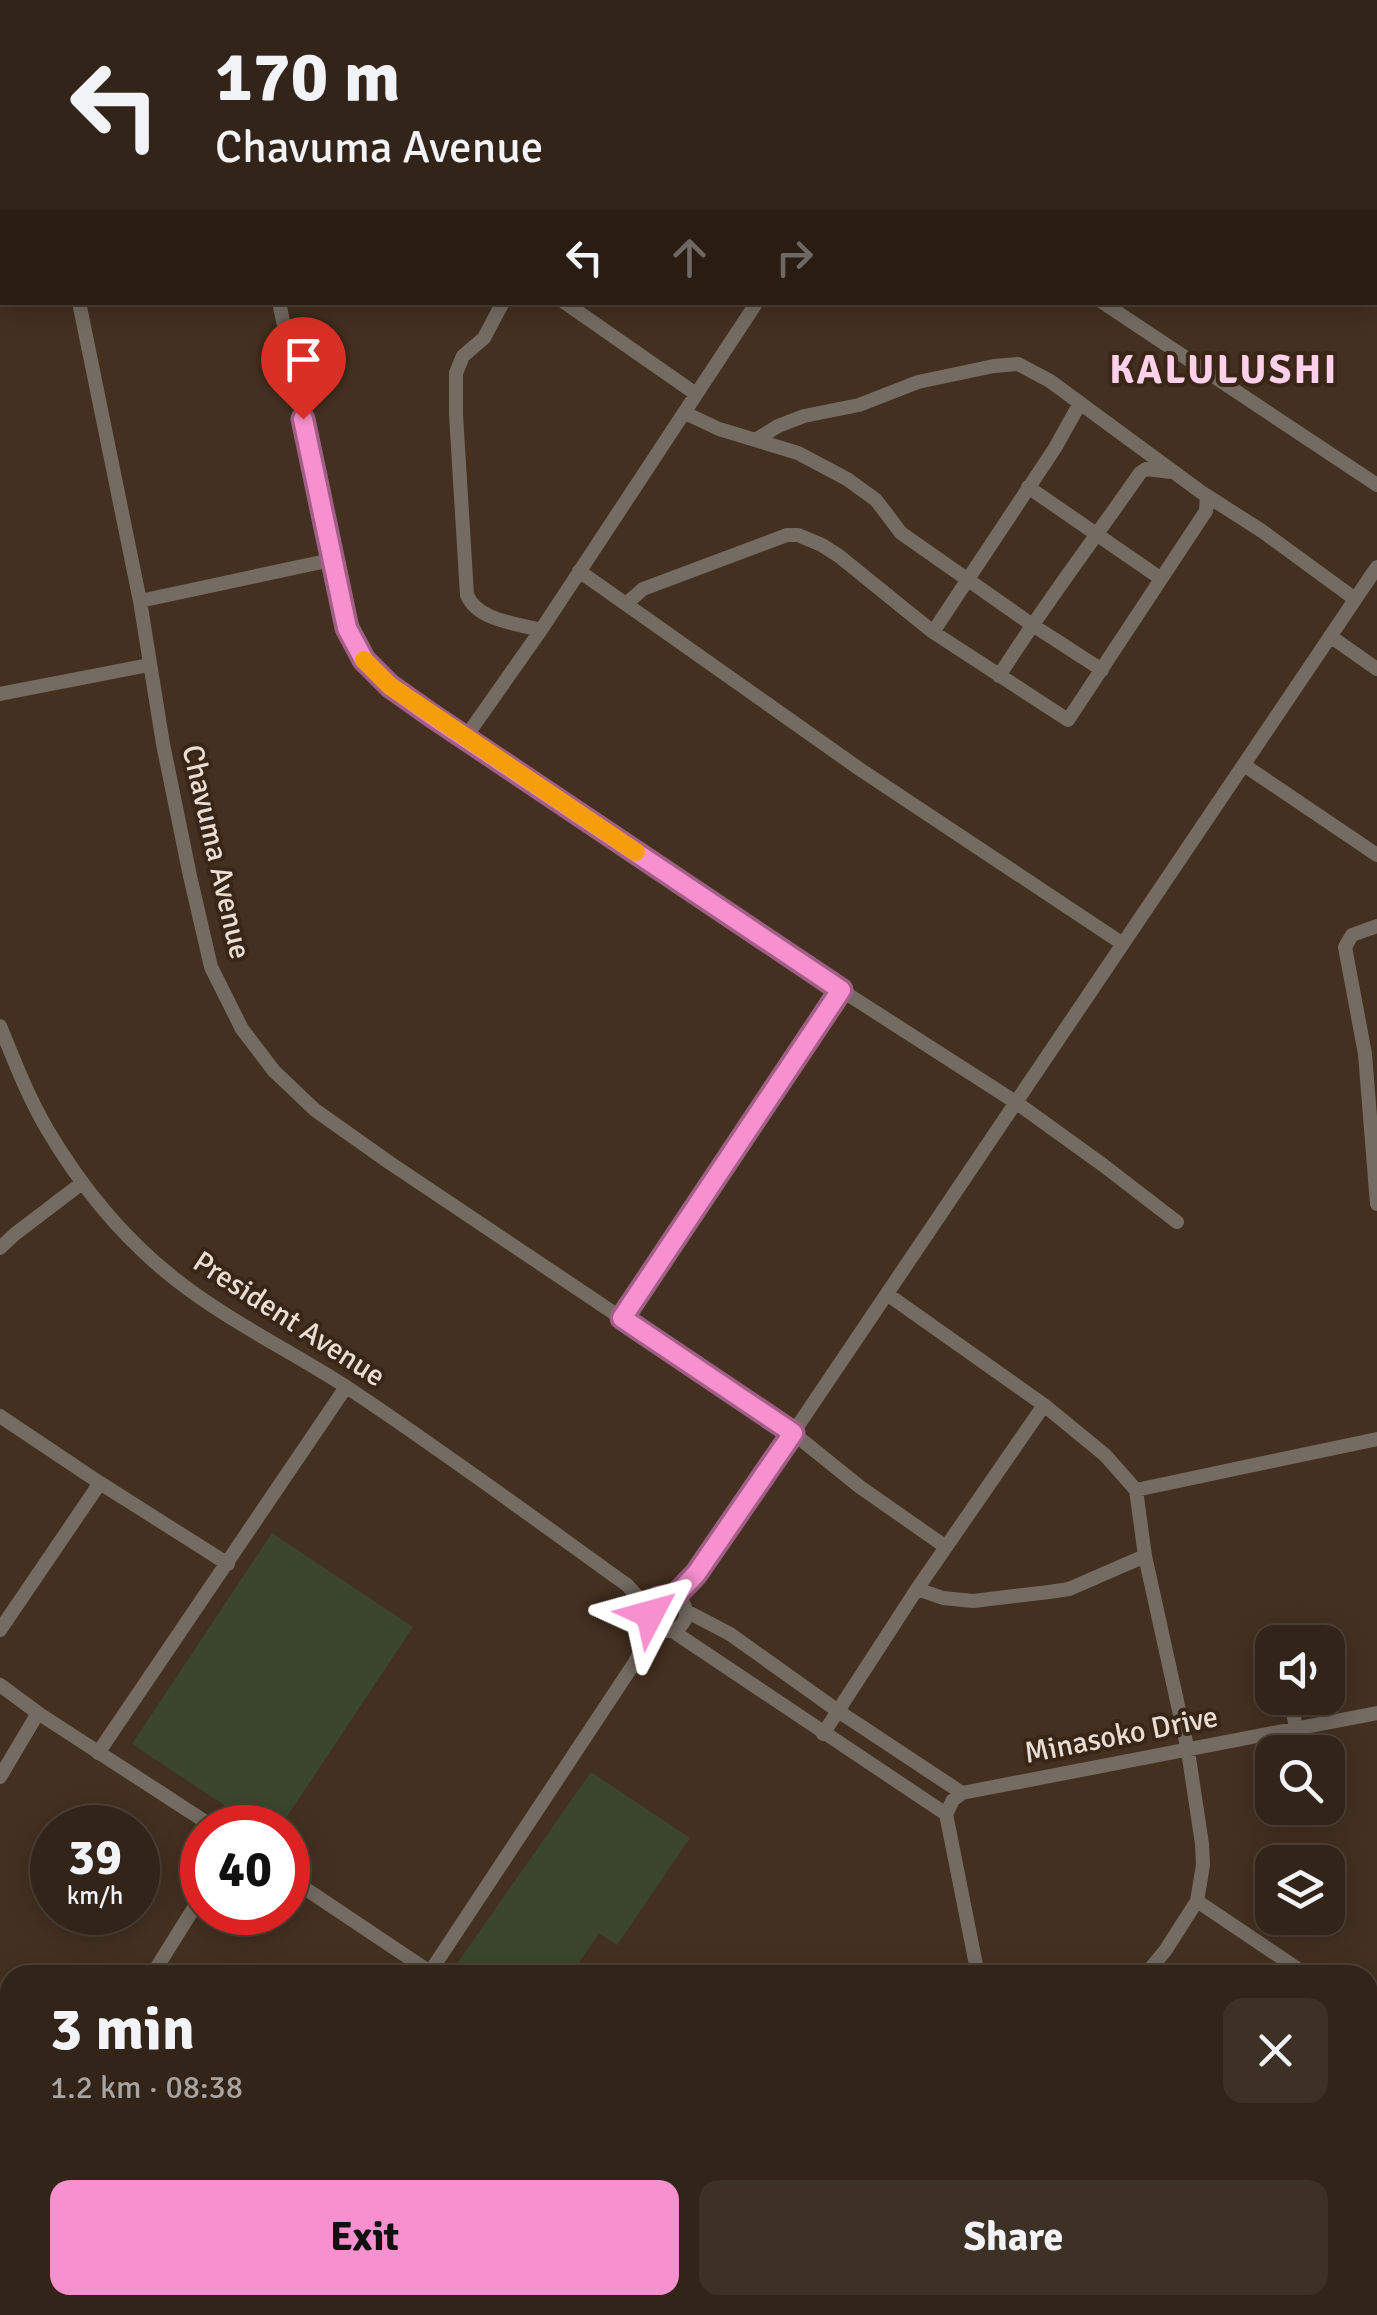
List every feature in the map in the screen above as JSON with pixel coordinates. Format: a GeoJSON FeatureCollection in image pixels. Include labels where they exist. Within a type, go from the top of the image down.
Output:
{"type":"FeatureCollection","features":[{"type":"Feature","properties":{"kind":"street","name":"Chavuma Avenue"},"geometry":{"type":"LineString","coordinates":[[80,305],[140,601],[190,876],[211,967],[242,1029],[274,1072],[315,1110],[793,1433],[946,1547]]}},
{"type":"Feature","properties":{"kind":"street"},"geometry":{"type":"LineString","coordinates":[[279,305],[347,628],[364,660],[390,686],[466,738],[1017,1103],[1177,1222]]}},
{"type":"Feature","properties":{"kind":"street"},"geometry":{"type":"LineString","coordinates":[[501,305],[484,338],[463,356],[456,373],[467,595],[472,608],[484,614],[541,630]]}},
{"type":"Feature","properties":{"kind":"street"},"geometry":{"type":"LineString","coordinates":[[568,305],[696,394]]}},
{"type":"Feature","properties":{"kind":"street"},"geometry":{"type":"LineString","coordinates":[[466,738],[755,305]]}},
{"type":"Feature","properties":{"kind":"street"},"geometry":{"type":"LineString","coordinates":[[1107,305],[1377,485]]}},
{"type":"Feature","properties":{"kind":"street"},"geometry":{"type":"LineString","coordinates":[[757,439],[804,416],[858,405],[918,382],[1018,364],[1050,382],[1355,599]]}},
{"type":"Feature","properties":{"kind":"street"},"geometry":{"type":"LineString","coordinates":[[932,632],[1055,448],[1079,405]]}},
{"type":"Feature","properties":{"kind":"street"},"geometry":{"type":"LineString","coordinates":[[685,413],[825,466],[860,487],[886,512],[901,534],[1102,670]]}},
{"type":"Feature","properties":{"kind":"street"},"geometry":{"type":"LineString","coordinates":[[999,676],[1031,624],[1142,470],[1176,473]]}},
{"type":"Feature","properties":{"kind":"street"},"geometry":{"type":"LineString","coordinates":[[1028,488],[1160,578]]}},
{"type":"Feature","properties":{"kind":"street"},"geometry":{"type":"LineString","coordinates":[[627,603],[653,585],[798,534],[840,556],[932,632],[1068,720],[1206,511],[1207,496]]}},
{"type":"Feature","properties":{"kind":"street"},"geometry":{"type":"LineString","coordinates":[[1200,520],[1216,514],[1240,517]]}},
{"type":"Feature","properties":{"kind":"street"},"geometry":{"type":"LineString","coordinates":[[140,601],[331,560]]}},
{"type":"Feature","properties":{"kind":"street"},"geometry":{"type":"LineString","coordinates":[[660,1624],[683,1624],[677,1601],[1377,567]]}},
{"type":"Feature","properties":{"kind":"street"},"geometry":{"type":"LineString","coordinates":[[579,571],[860,770],[1122,944]]}},
{"type":"Feature","properties":{"kind":"street"},"geometry":{"type":"LineString","coordinates":[[1330,636],[1377,669]]}},
{"type":"Feature","properties":{"kind":"street"},"geometry":{"type":"LineString","coordinates":[[0,694],[149,665]]}},
{"type":"Feature","properties":{"kind":"street"},"geometry":{"type":"LineString","coordinates":[[1244,764],[1377,855]]}},
{"type":"Feature","properties":{"kind":"street"},"geometry":{"type":"LineString","coordinates":[[1377,926],[1352,935],[1345,947],[1365,1054],[1377,1204]]}},
{"type":"Feature","properties":{"kind":"street"},"geometry":{"type":"LineString","coordinates":[[622,1318],[841,990]]}},
{"type":"Feature","properties":{"kind":"street","name":"President Avenue"},"geometry":{"type":"LineString","coordinates":[[0,1026],[46,1127],[82,1183],[174,1278],[463,1467],[627,1585],[660,1624],[946,1814]]}},
{"type":"Feature","properties":{"kind":"street"},"geometry":{"type":"LineString","coordinates":[[0,1248],[82,1183]]}},
{"type":"Feature","properties":{"kind":"street"},"geometry":{"type":"LineString","coordinates":[[887,1294],[1044,1405],[1104,1455],[1136,1490],[1144,1556],[1188,1751],[1202,1844],[1198,1901],[1153,1965]]}},
{"type":"Feature","properties":{"kind":"street"},"geometry":{"type":"LineString","coordinates":[[98,1753],[346,1387]]}},
{"type":"Feature","properties":{"kind":"street"},"geometry":{"type":"LineString","coordinates":[[823,1734],[1044,1405]]}},
{"type":"Feature","properties":{"kind":"street"},"geometry":{"type":"LineString","coordinates":[[0,1416],[228,1564]]}},
{"type":"Feature","properties":{"kind":"street"},"geometry":{"type":"LineString","coordinates":[[1136,1490],[1377,1439]]}},
{"type":"Feature","properties":{"kind":"street"},"geometry":{"type":"LineString","coordinates":[[0,1630],[100,1484]]}},
{"type":"Feature","properties":{"kind":"street"},"geometry":{"type":"LineString","coordinates":[[917,1589],[942,1598],[973,1601],[1050,1592],[1069,1588],[1144,1556]]}},
{"type":"Feature","properties":{"kind":"street","name":"President Avenue"},"geometry":{"type":"LineString","coordinates":[[627,1585],[677,1601],[962,1793]]}},
{"type":"Feature","properties":{"kind":"street"},"geometry":{"type":"LineString","coordinates":[[435,1965],[660,1624],[656,1600],[677,1601]]}},
{"type":"Feature","properties":{"kind":"street"},"geometry":{"type":"LineString","coordinates":[[0,1685],[180,1806]]}},
{"type":"Feature","properties":{"kind":"street"},"geometry":{"type":"LineString","coordinates":[[0,1777],[38,1713]]}},
{"type":"Feature","properties":{"kind":"street","name":"Minasoko Drive"},"geometry":{"type":"LineString","coordinates":[[962,1793],[1377,1713]]}},
{"type":"Feature","properties":{"kind":"street"},"geometry":{"type":"LineString","coordinates":[[1294,1715],[1298,1735]]}},
{"type":"Feature","properties":{"kind":"street"},"geometry":{"type":"LineString","coordinates":[[962,1793],[946,1814],[976,1965]]}},
{"type":"Feature","properties":{"kind":"street"},"geometry":{"type":"LineString","coordinates":[[310,1892],[416,1965]]}},
{"type":"Feature","properties":{"kind":"street"},"geometry":{"type":"LineString","coordinates":[[1198,1901],[1292,1965]]}},
{"type":"Feature","properties":{"kind":"street"},"geometry":{"type":"LineString","coordinates":[[158,1965],[180,1930]]}},
{"type":"Feature","properties":{"kind":"green space"},"geometry":{"type":"Polygon","coordinates":[[[272,1533],[413,1627],[295,1805],[224,1805],[132,1744],[272,1533]]]}},
{"type":"Feature","properties":{"kind":"green space"},"geometry":{"type":"Polygon","coordinates":[[[591,1772],[690,1838],[617,1945],[599,1933],[578,1965],[456,1965],[591,1772]]]}},
{"type":"Feature","properties":{"kind":"slow traffic"},"geometry":{"type":"LineString","coordinates":[[364,660],[390,686],[431,715],[636,852]]}},
{"type":"Feature","properties":{"kind":"district","name":"KALULUSHI"},"geometry":{"type":"Point","coordinates":[1224,370]}},
{"type":"Feature","properties":{"kind":"route"},"geometry":{"type":"LineString","coordinates":[[303,419],[347,628],[364,660],[390,686],[431,715],[841,990],[622,1318],[793,1433],[696,1574],[675,1596],[659,1598],[650,1614]]}}]}
